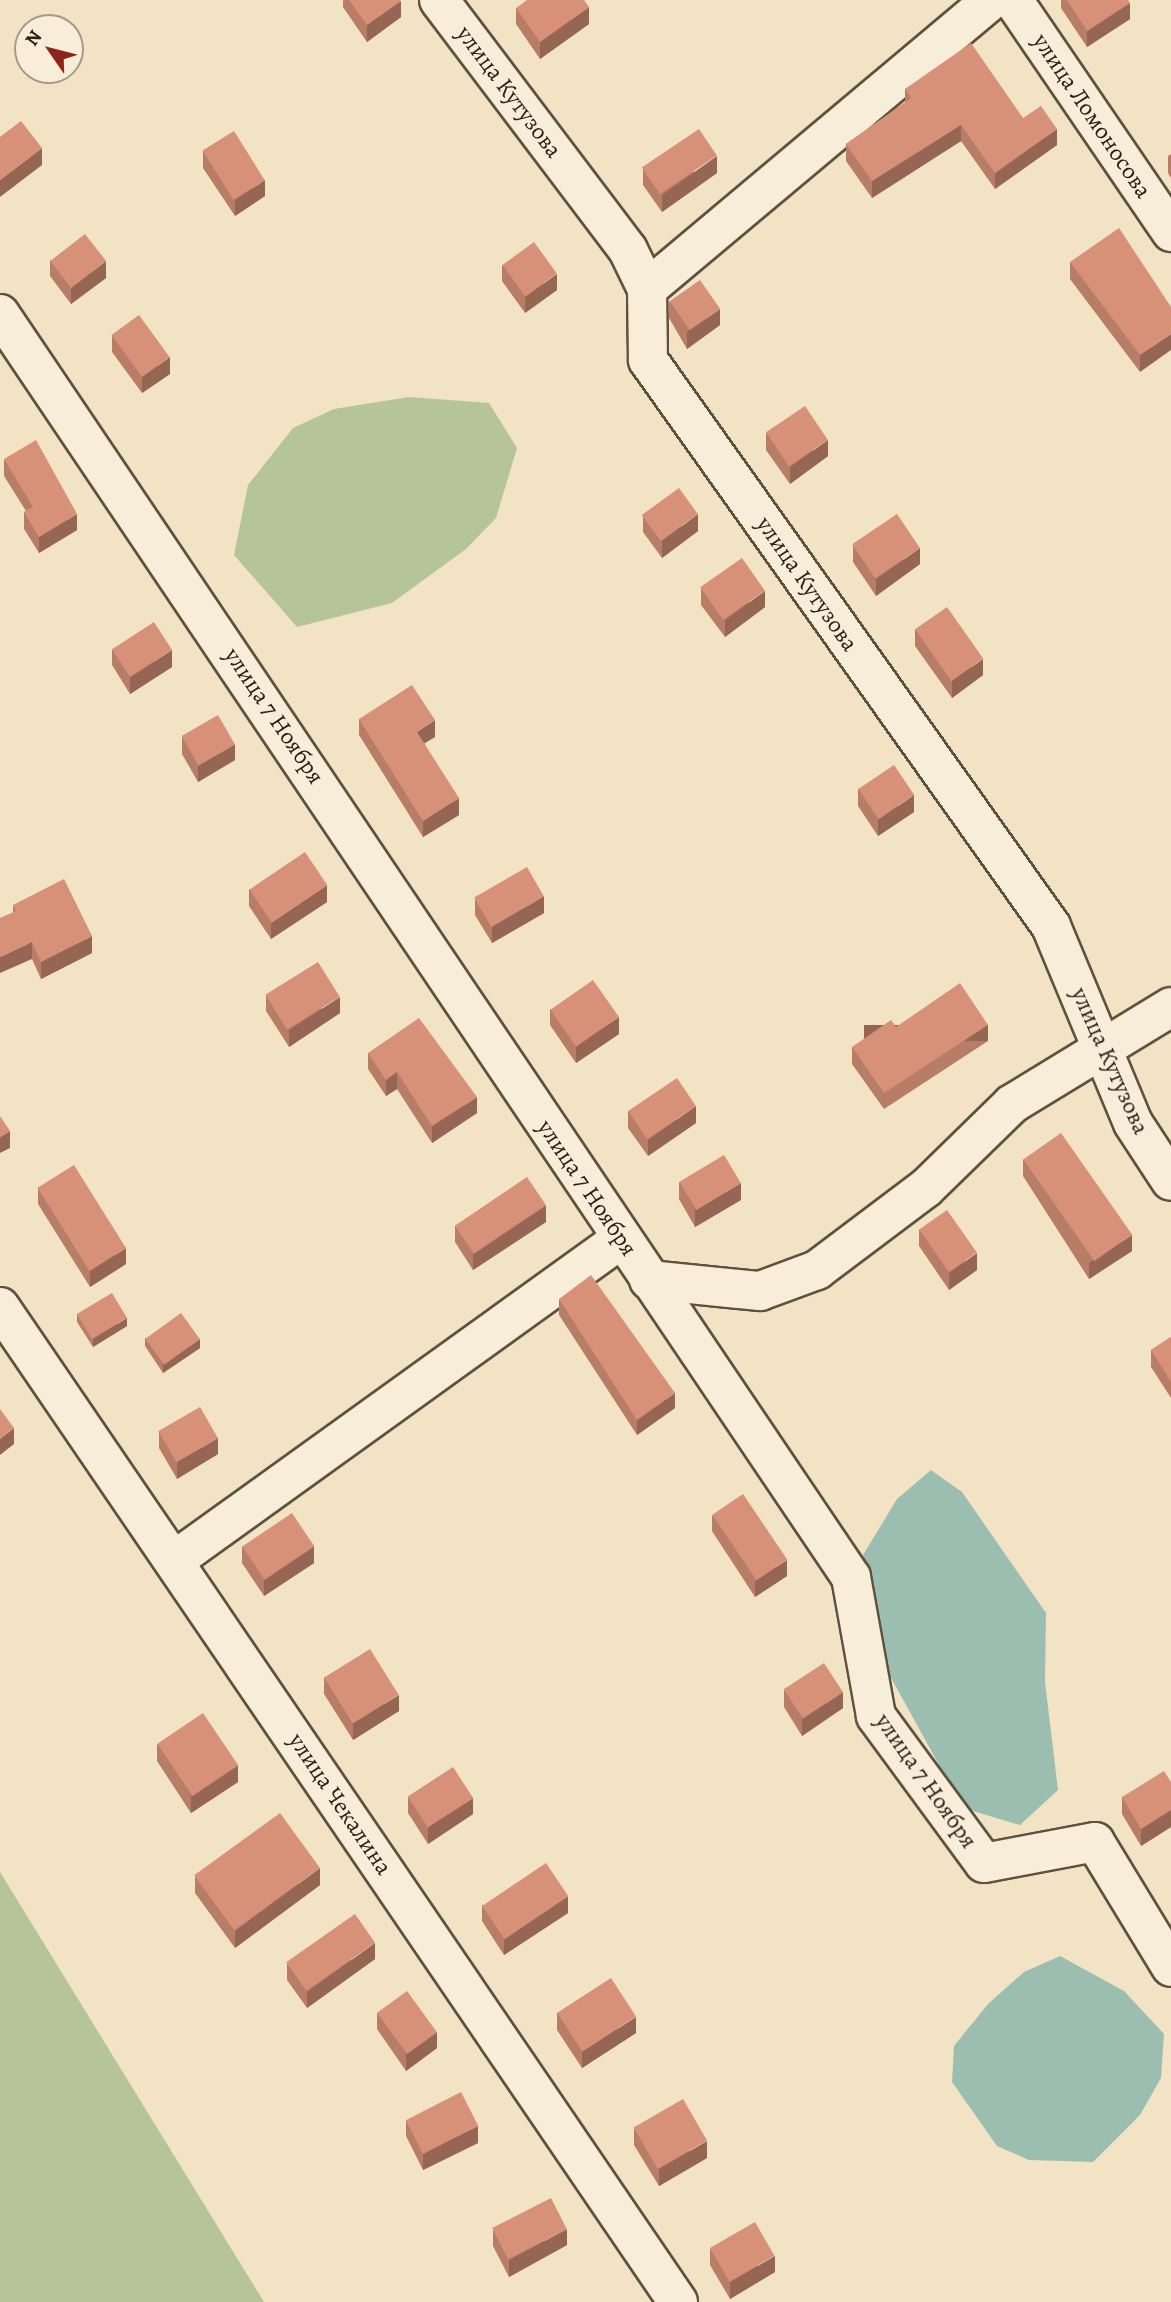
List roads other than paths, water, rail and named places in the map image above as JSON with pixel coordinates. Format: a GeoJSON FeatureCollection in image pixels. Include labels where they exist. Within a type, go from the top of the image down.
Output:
{"type":"FeatureCollection","features":[{"type":"Feature","properties":{"kind":"street","name":"улица Кутузова"},"geometry":{"type":"LineString","coordinates":[[439,0],[628,250],[647,289],[648,360],[1051,926],[1133,1123],[1171,1181]]}},
{"type":"Feature","properties":{"kind":"street"},"geometry":{"type":"LineString","coordinates":[[647,289],[991,0]]}},
{"type":"Feature","properties":{"kind":"street","name":"улица Ломоносова"},"geometry":{"type":"LineString","coordinates":[[1013,0],[1171,232]]}},
{"type":"Feature","properties":{"kind":"street","name":"улица 7 Ноября"},"geometry":{"type":"LineString","coordinates":[[0,314],[851,1577],[876,1716],[984,1863],[1096,1842],[1171,1967]]}},
{"type":"Feature","properties":{"kind":"street"},"geometry":{"type":"LineString","coordinates":[[649,1280],[760,1291],[817,1270],[926,1188],[1012,1104],[1105,1052],[1171,1007]]}},
{"type":"Feature","properties":{"kind":"street"},"geometry":{"type":"LineString","coordinates":[[175,1560],[621,1239]]}},
{"type":"Feature","properties":{"kind":"street","name":"улица Чекалина"},"geometry":{"type":"LineString","coordinates":[[0,1307],[175,1560],[678,2302]]}}]}
